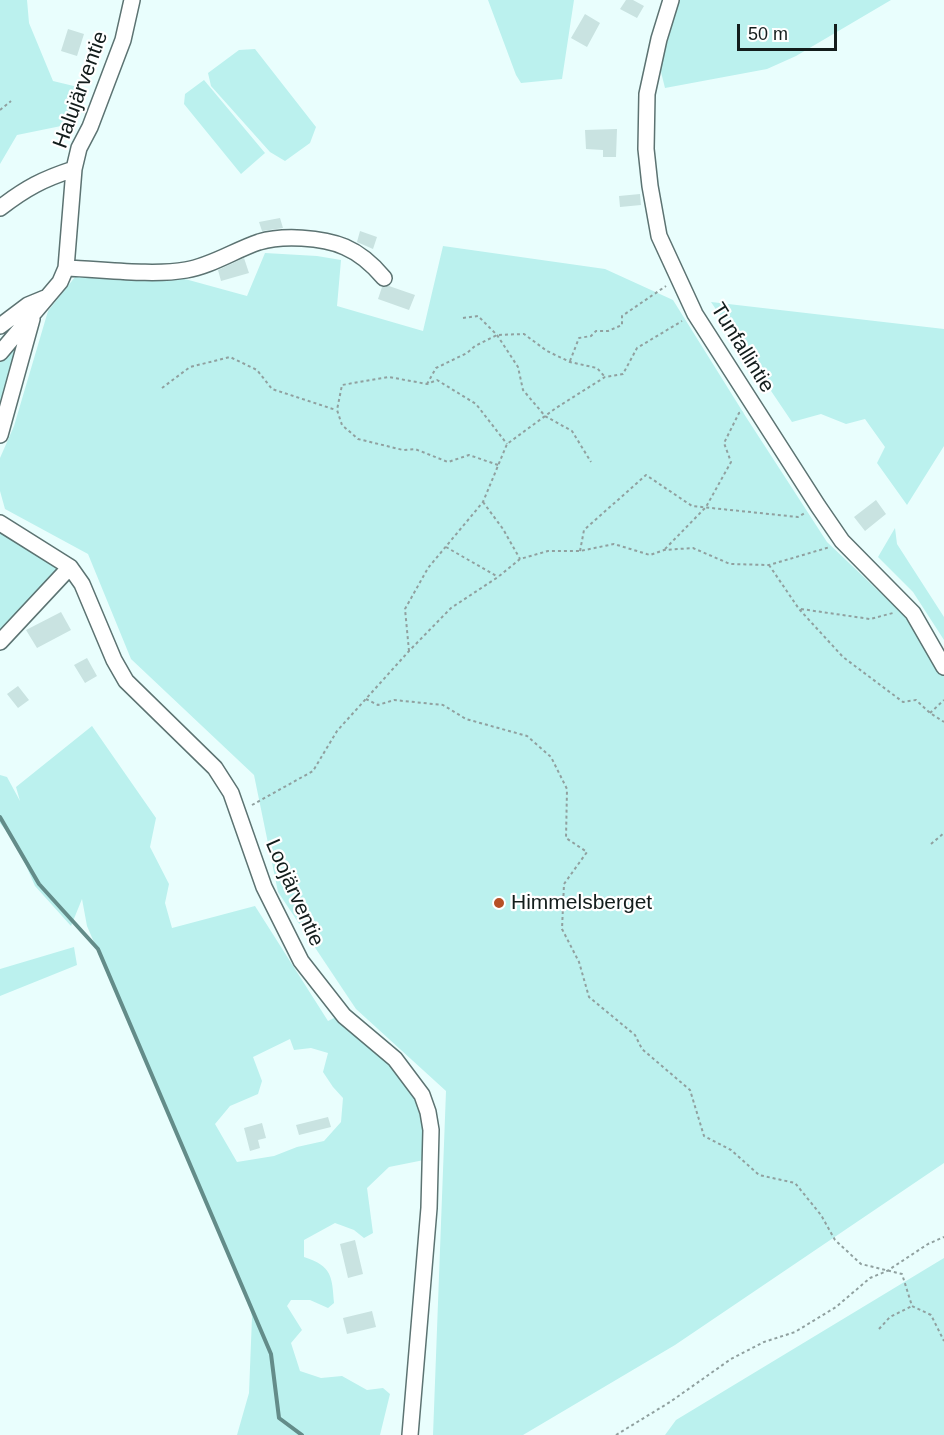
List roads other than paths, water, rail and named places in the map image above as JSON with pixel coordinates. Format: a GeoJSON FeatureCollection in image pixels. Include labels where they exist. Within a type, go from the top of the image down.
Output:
{"type":"FeatureCollection","features":[{"type":"Feature","properties":{"kind":"street","name":"Halujärventie"},"geometry":{"type":"LineString","coordinates":[[0,353],[60,282],[66,268],[79,148],[90,127],[123,40],[132,0]]}},
{"type":"Feature","properties":{"kind":"street","name":"Tunfallintie"},"geometry":{"type":"LineString","coordinates":[[671,0],[659,39],[647,94],[646,149],[650,186],[660,236],[695,314],[754,409],[842,541],[914,613],[944,667]]}},
{"type":"Feature","properties":{"kind":"street"},"geometry":{"type":"LineString","coordinates":[[0,208],[23,190],[75,169]]}},
{"type":"Feature","properties":{"kind":"street"},"geometry":{"type":"LineString","coordinates":[[66,268],[186,270],[259,242],[277,238],[312,239],[345,247],[374,266],[384,278]]}},
{"type":"Feature","properties":{"kind":"street"},"geometry":{"type":"LineString","coordinates":[[0,326],[27,305],[47,297]]}},
{"type":"Feature","properties":{"kind":"street"},"geometry":{"type":"LineString","coordinates":[[0,435],[33,314]]}},
{"type":"Feature","properties":{"kind":"street","name":"Loojärventie"},"geometry":{"type":"LineString","coordinates":[[0,523],[70,567],[82,584],[114,660],[126,681],[215,768],[231,793],[264,886],[301,962],[344,1016],[395,1059],[422,1095],[431,1130],[429,1208],[410,1435]]}},
{"type":"Feature","properties":{"kind":"street"},"geometry":{"type":"LineString","coordinates":[[0,642],[70,567]]}},
{"type":"Feature","properties":{"kind":"waterway"},"geometry":{"type":"LineString","coordinates":[[0,817],[39,884],[98,949],[271,1354],[279,1418],[302,1435]]}},
{"type":"Feature","properties":{"kind":"place","name":"Himmelsberget"},"geometry":{"type":"Point","coordinates":[499,903]}}]}
